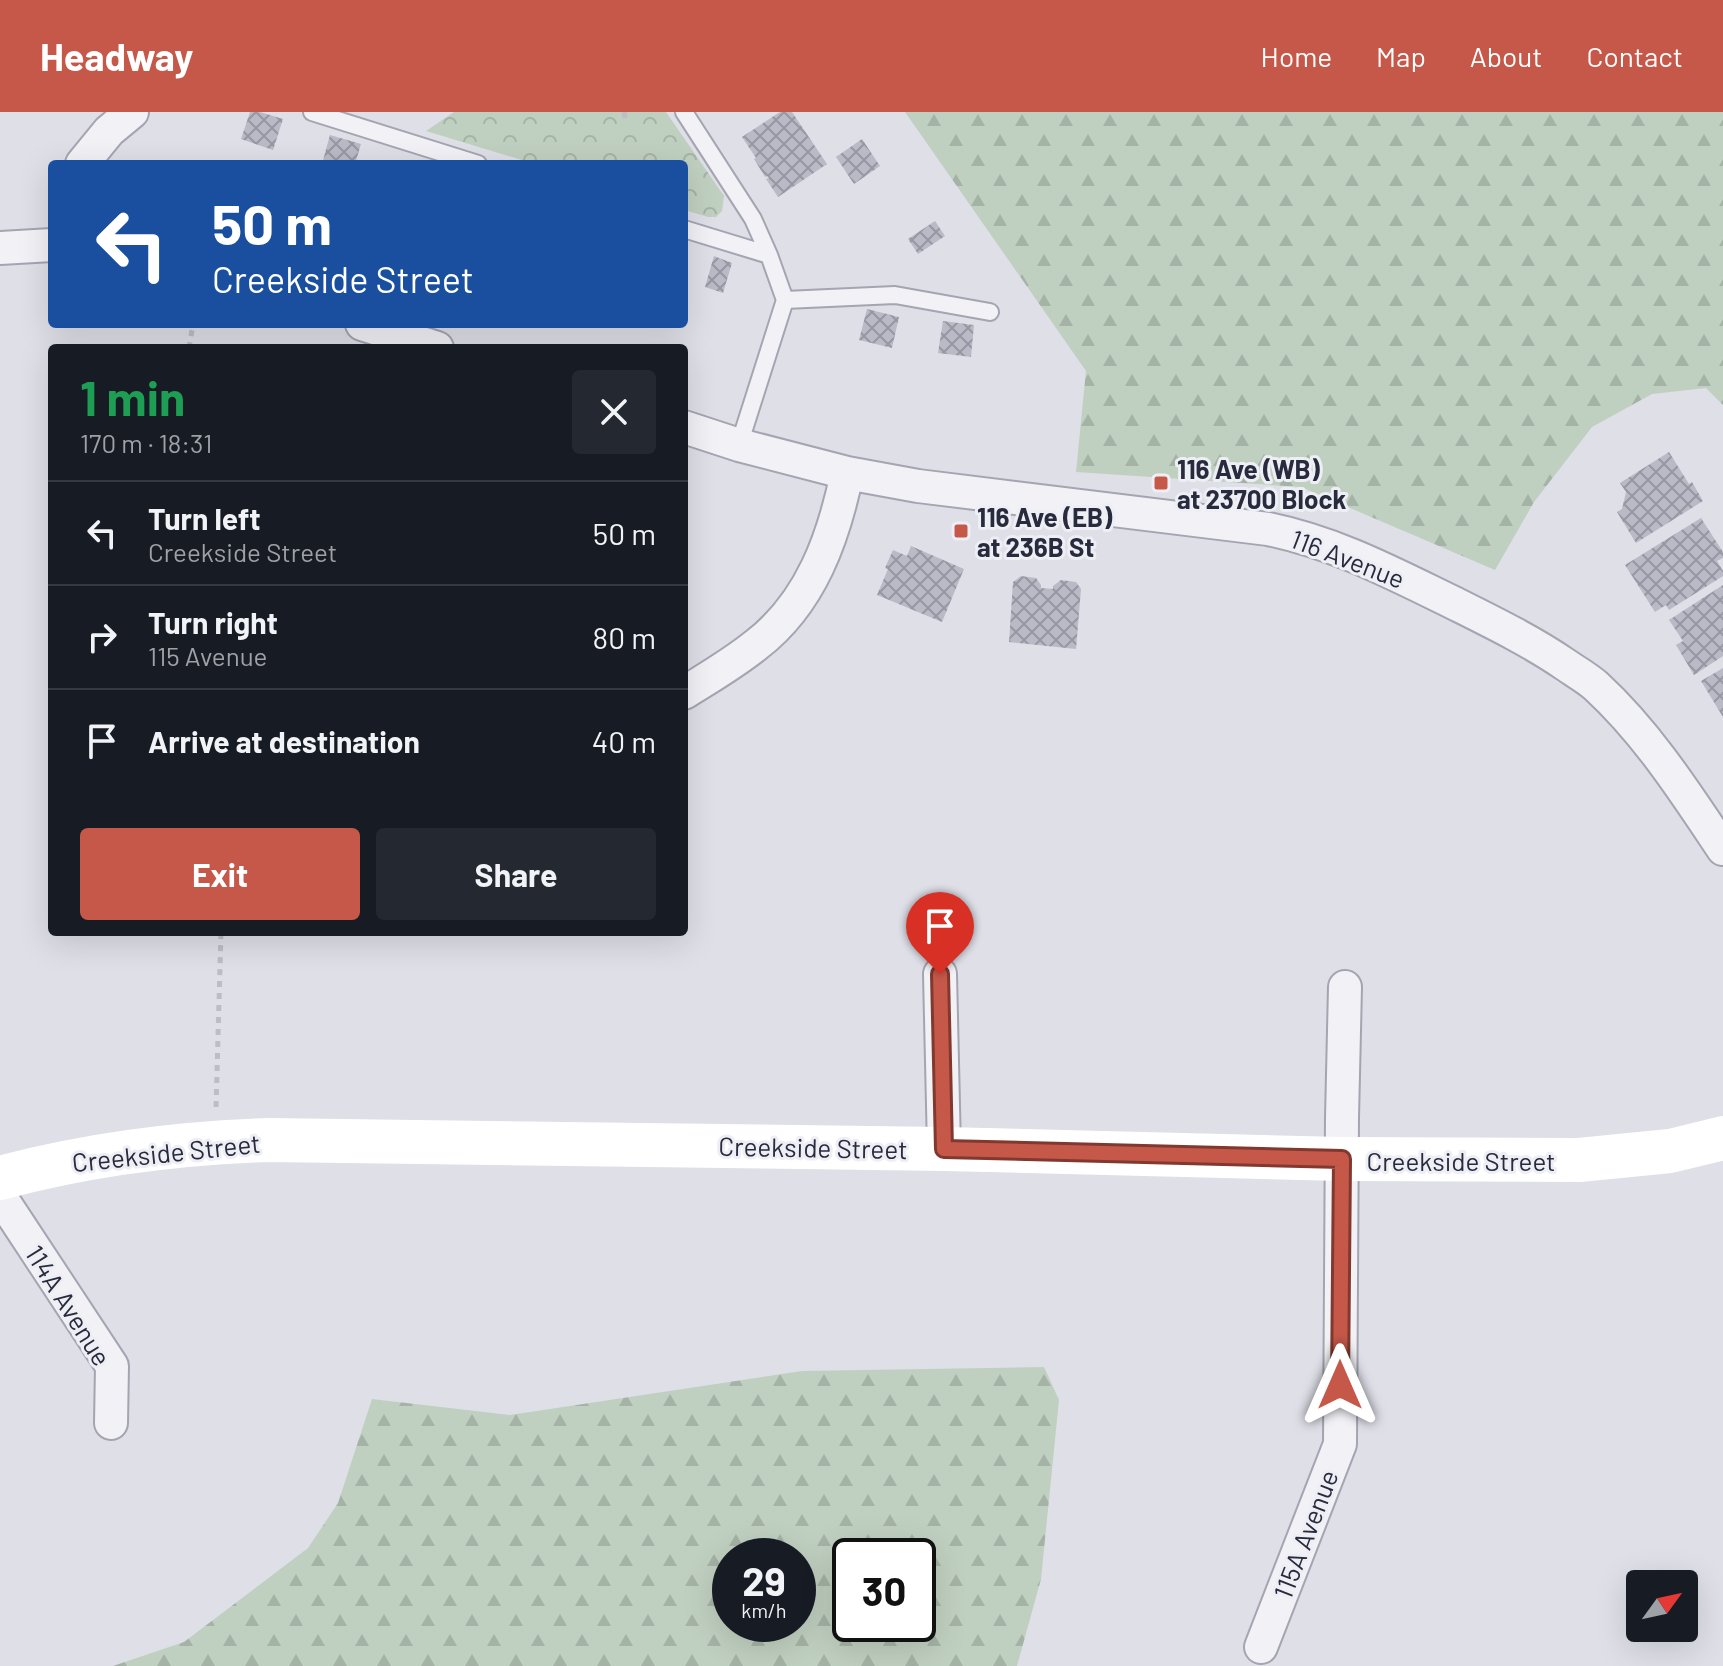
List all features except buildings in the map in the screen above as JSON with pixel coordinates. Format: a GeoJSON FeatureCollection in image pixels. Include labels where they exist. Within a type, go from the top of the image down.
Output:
{"type":"FeatureCollection","features":[{"type":"Feature","properties":{"kind":"street"},"geometry":{"type":"LineString","coordinates":[[85,160],[109,131],[132,112]]}},
{"type":"Feature","properties":{"kind":"street"},"geometry":{"type":"LineString","coordinates":[[0,248],[48,245]]}},
{"type":"Feature","properties":{"kind":"street"},"geometry":{"type":"LineString","coordinates":[[374,328],[424,344]]}},
{"type":"Feature","properties":{"kind":"street","name":"116 Avenue"},"geometry":{"type":"LineString","coordinates":[[688,428],[847,473],[918,486],[1268,529],[1322,543],[1356,556],[1500,626],[1546,651],[1594,684],[1655,751],[1723,849]]}},
{"type":"Feature","properties":{"kind":"street"},"geometry":{"type":"LineString","coordinates":[[688,690],[757,645],[796,604],[824,554],[839,514],[847,473]]}},
{"type":"Feature","properties":{"kind":"street"},"geometry":{"type":"LineString","coordinates":[[940,974],[944,1149]]}},
{"type":"Feature","properties":{"kind":"street","name":"115A Avenue"},"geometry":{"type":"LineString","coordinates":[[1261,1647],[1340,1444],[1345,987]]}},
{"type":"Feature","properties":{"kind":"street","name":"Creekside Street"},"geometry":{"type":"LineString","coordinates":[[0,1178],[95,1156],[214,1142],[269,1140],[944,1149],[1342,1159],[1579,1160],[1670,1151],[1723,1138]]}},
{"type":"Feature","properties":{"kind":"street","name":"114A Avenue"},"geometry":{"type":"LineString","coordinates":[[0,1196],[112,1366],[111,1423]]}},
{"type":"Feature","properties":{"kind":"lane"},"geometry":{"type":"LineString","coordinates":[[312,112],[465,160]]}},
{"type":"Feature","properties":{"kind":"lane"},"geometry":{"type":"LineString","coordinates":[[684,112],[753,219],[785,300],[739,445]]}},
{"type":"Feature","properties":{"kind":"lane"},"geometry":{"type":"LineString","coordinates":[[688,230],[769,255]]}},
{"type":"Feature","properties":{"kind":"lane"},"geometry":{"type":"LineString","coordinates":[[785,300],[895,295],[990,312]]}},
{"type":"Feature","properties":{"kind":"path"},"geometry":{"type":"LineString","coordinates":[[214,1142],[221,936]]}},
{"type":"Feature","properties":{"kind":"green space"},"geometry":{"type":"Polygon","coordinates":[[[454,112],[666,112],[724,196],[722,211],[716,217],[688,211],[688,160],[522,160],[426,131],[454,112]]]}},
{"type":"Feature","properties":{"kind":"green space"},"geometry":{"type":"Polygon","coordinates":[[[905,112],[1723,112],[1723,405],[1706,388],[1652,394],[1592,427],[1534,502],[1495,570],[1301,487],[1076,472],[1086,371],[905,112]]]}},
{"type":"Feature","properties":{"kind":"green space"},"geometry":{"type":"Polygon","coordinates":[[[1044,1367],[1059,1400],[1041,1579],[1017,1666],[113,1666],[184,1642],[308,1548],[338,1503],[372,1399],[510,1415],[802,1371],[1044,1367]]]}},
{"type":"Feature","properties":{"kind":"place","name":"116 Ave (WB) at 23700 Block"},"geometry":{"type":"Point","coordinates":[1161,483]}},
{"type":"Feature","properties":{"kind":"place","name":"116 Ave (EB) at 236B St"},"geometry":{"type":"Point","coordinates":[961,531]}},
{"type":"Feature","properties":{"kind":"route"},"geometry":{"type":"LineString","coordinates":[[940,974],[944,1149],[1342,1159],[1340,1385]]}}]}
